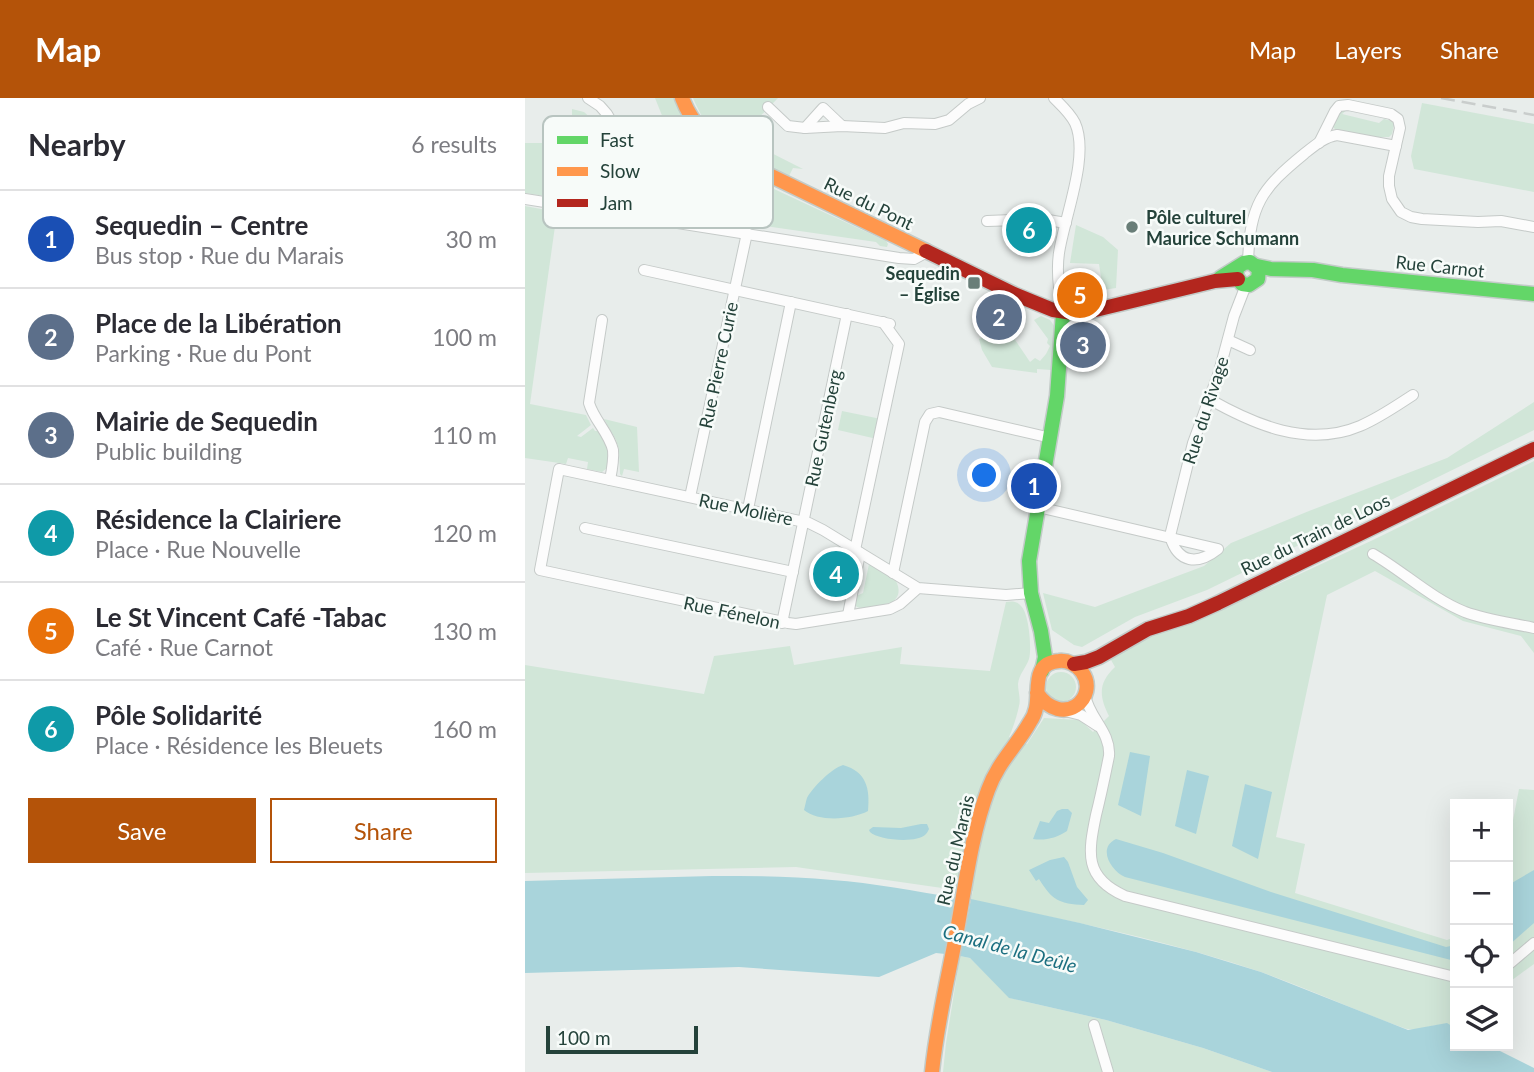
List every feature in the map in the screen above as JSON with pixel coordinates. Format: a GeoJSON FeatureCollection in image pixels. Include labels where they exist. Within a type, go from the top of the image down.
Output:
{"type":"FeatureCollection","features":[{"type":"Feature","properties":{"kind":"street"},"geometry":{"type":"LineString","coordinates":[[588,98],[608,116]]}},
{"type":"Feature","properties":{"kind":"street","name":"Rue du Pont"},"geometry":{"type":"LineString","coordinates":[[682,98],[691,116]]}},
{"type":"Feature","properties":{"kind":"street"},"geometry":{"type":"LineString","coordinates":[[768,107],[788,127],[885,128],[904,123],[940,124],[979,98]]}},
{"type":"Feature","properties":{"kind":"street"},"geometry":{"type":"LineString","coordinates":[[1054,98],[1072,118],[1079,137],[1078,163],[1058,266],[1063,313],[1057,396],[1029,561],[1031,593],[1045,657],[1037,681],[1037,693],[1043,702],[1059,710],[1075,713],[1102,729]]}},
{"type":"Feature","properties":{"kind":"street"},"geometry":{"type":"LineString","coordinates":[[1319,143],[1337,108],[1348,105],[1395,116],[1401,128],[1389,186],[1395,204],[1406,215],[1422,219],[1509,222],[1534,227]]}},
{"type":"Feature","properties":{"kind":"street"},"geometry":{"type":"LineString","coordinates":[[805,128],[823,108],[842,126]]}},
{"type":"Feature","properties":{"kind":"street"},"geometry":{"type":"LineString","coordinates":[[1319,143],[1337,135],[1396,146]]}},
{"type":"Feature","properties":{"kind":"street","name":"Rue du Rivage"},"geometry":{"type":"LineString","coordinates":[[1038,507],[1170,536],[1190,454],[1247,273],[1254,218],[1259,203],[1277,177],[1319,143]]}},
{"type":"Feature","properties":{"kind":"street","name":"Rue du Pont"},"geometry":{"type":"LineString","coordinates":[[773,178],[1024,299],[1063,313]]}},
{"type":"Feature","properties":{"kind":"street"},"geometry":{"type":"LineString","coordinates":[[525,200],[543,203]]}},
{"type":"Feature","properties":{"kind":"street"},"geometry":{"type":"LineString","coordinates":[[987,221],[1042,219],[1066,223]]}},
{"type":"Feature","properties":{"kind":"street"},"geometry":{"type":"LineString","coordinates":[[712,228],[914,259],[927,252]]}},
{"type":"Feature","properties":{"kind":"street","name":"Rue Pierre Curie"},"geometry":{"type":"LineString","coordinates":[[690,497],[747,233]]}},
{"type":"Feature","properties":{"kind":"street"},"geometry":{"type":"LineString","coordinates":[[879,253],[891,252],[900,239]]}},
{"type":"Feature","properties":{"kind":"street"},"geometry":{"type":"LineString","coordinates":[[644,270],[887,323],[899,344],[857,551],[848,615]]}},
{"type":"Feature","properties":{"kind":"street","name":"Rue Carnot"},"geometry":{"type":"LineString","coordinates":[[1063,313],[1087,313],[1247,273],[1282,276],[1342,275],[1534,294]]}},
{"type":"Feature","properties":{"kind":"street"},"geometry":{"type":"LineString","coordinates":[[748,509],[791,302]]}},
{"type":"Feature","properties":{"kind":"street","name":"Rue Gutenberg"},"geometry":{"type":"LineString","coordinates":[[782,623],[847,314]]}},
{"type":"Feature","properties":{"kind":"street"},"geometry":{"type":"LineString","coordinates":[[602,320],[589,403],[611,445],[611,480]]}},
{"type":"Feature","properties":{"kind":"street"},"geometry":{"type":"LineString","coordinates":[[1227,341],[1250,350]]}},
{"type":"Feature","properties":{"kind":"street"},"geometry":{"type":"LineString","coordinates":[[1209,399],[1261,425],[1297,435],[1312,435],[1356,428],[1413,396]]}},
{"type":"Feature","properties":{"kind":"street"},"geometry":{"type":"LineString","coordinates":[[893,573],[925,422],[930,414],[939,412],[1051,438]]}},
{"type":"Feature","properties":{"kind":"street","name":"Rue du Train de Loos"},"geometry":{"type":"LineString","coordinates":[[1069,662],[1091,660],[1139,633],[1197,613],[1534,449]]}},
{"type":"Feature","properties":{"kind":"street","name":"Rue Molière"},"geometry":{"type":"LineString","coordinates":[[540,570],[559,469],[803,521],[823,530],[919,588]]}},
{"type":"Feature","properties":{"kind":"street"},"geometry":{"type":"LineString","coordinates":[[585,528],[793,572]]}},
{"type":"Feature","properties":{"kind":"street"},"geometry":{"type":"LineString","coordinates":[[1373,554],[1436,597],[1465,612],[1534,628]]}},
{"type":"Feature","properties":{"kind":"street","name":"Rue Fénelon"},"geometry":{"type":"LineString","coordinates":[[540,570],[796,624],[895,607],[919,588]]}},
{"type":"Feature","properties":{"kind":"street"},"geometry":{"type":"LineString","coordinates":[[919,588],[1006,594],[1031,593]]}},
{"type":"Feature","properties":{"kind":"street"},"geometry":{"type":"LineString","coordinates":[[1041,631],[1055,652],[1084,676],[1087,705],[1108,740],[1109,756],[1090,858],[1095,873],[1109,888],[1125,897],[1450,976]]}},
{"type":"Feature","properties":{"kind":"street","name":"Rue du Train de Loos"},"geometry":{"type":"LineString","coordinates":[[1086,692],[1096,666],[1111,651]]}},
{"type":"Feature","properties":{"kind":"street"},"geometry":{"type":"LineString","coordinates":[[1042,671],[1053,662],[1069,662]]}},
{"type":"Feature","properties":{"kind":"street"},"geometry":{"type":"LineString","coordinates":[[1059,710],[1075,707],[1086,692]]}},
{"type":"Feature","properties":{"kind":"street","name":"Rue du Marais"},"geometry":{"type":"LineString","coordinates":[[1029,729],[1037,706],[1037,693]]}},
{"type":"Feature","properties":{"kind":"street","name":"Rue du Marais"},"geometry":{"type":"LineString","coordinates":[[932,1071],[980,813],[993,777],[1001,764],[1029,729],[1059,710]]}},
{"type":"Feature","properties":{"kind":"street"},"geometry":{"type":"LineString","coordinates":[[1513,961],[1534,943]]}},
{"type":"Feature","properties":{"kind":"street"},"geometry":{"type":"LineString","coordinates":[[1094,1025],[1108,1072]]}},
{"type":"Feature","properties":{"kind":"green space"},"geometry":{"type":"Polygon","coordinates":[[[655,98],[675,98],[683,116],[662,116],[655,98]]]}},
{"type":"Feature","properties":{"kind":"green space"},"geometry":{"type":"Polygon","coordinates":[[[693,98],[778,98],[760,116],[702,116],[693,98]]]}},
{"type":"Feature","properties":{"kind":"green space"},"geometry":{"type":"Polygon","coordinates":[[[1422,103],[1534,124],[1534,192],[1414,169],[1411,156],[1422,103]]]}},
{"type":"Feature","properties":{"kind":"green space"},"geometry":{"type":"Polygon","coordinates":[[[572,109],[588,116],[572,116],[572,109]]]}},
{"type":"Feature","properties":{"kind":"green space"},"geometry":{"type":"Polygon","coordinates":[[[1348,109],[1342,114],[1379,123],[1384,119],[1392,121],[1392,134],[1378,139],[1336,130],[1333,127],[1335,117],[1339,112],[1348,109]]]}},
{"type":"Feature","properties":{"kind":"green space"},"geometry":{"type":"Polygon","coordinates":[[[525,143],[543,143],[543,196],[525,193],[525,143]]]}},
{"type":"Feature","properties":{"kind":"green space"},"geometry":{"type":"Polygon","coordinates":[[[773,154],[803,169],[793,168],[789,176],[773,168],[773,154]]]}},
{"type":"Feature","properties":{"kind":"green space"},"geometry":{"type":"Polygon","coordinates":[[[773,188],[888,244],[887,247],[880,246],[876,242],[773,227],[773,188]]]}},
{"type":"Feature","properties":{"kind":"green space"},"geometry":{"type":"Polygon","coordinates":[[[525,206],[543,209],[543,228],[555,228],[530,404],[586,415],[591,425],[577,436],[581,437],[593,428],[600,431],[608,458],[607,468],[602,472],[587,469],[588,462],[568,458],[566,464],[525,458],[525,206]]]}},
{"type":"Feature","properties":{"kind":"green space"},"geometry":{"type":"Polygon","coordinates":[[[1076,225],[1103,237],[1118,250],[1116,288],[1103,290],[1099,264],[1070,263],[1076,225]]]}},
{"type":"Feature","properties":{"kind":"green space"},"geometry":{"type":"Polygon","coordinates":[[[1041,316],[1050,320],[1055,327],[1051,370],[1037,369],[1037,373],[992,367],[979,339],[1007,328],[1030,362],[1035,358],[1040,361],[1050,346],[1034,320],[1041,316]]]}},
{"type":"Feature","properties":{"kind":"green space"},"geometry":{"type":"Polygon","coordinates":[[[1534,402],[1534,430],[1207,590],[1135,617],[1082,647],[1074,645],[1052,630],[1043,593],[1095,607],[1204,566],[1231,543],[1447,458],[1534,402]]]}},
{"type":"Feature","properties":{"kind":"green space"},"geometry":{"type":"Polygon","coordinates":[[[842,411],[881,419],[877,439],[838,430],[842,411]]]}},
{"type":"Feature","properties":{"kind":"green space"},"geometry":{"type":"Polygon","coordinates":[[[604,419],[637,427],[639,472],[624,469],[622,476],[620,474],[619,450],[604,419]]]}},
{"type":"Feature","properties":{"kind":"green space"},"geometry":{"type":"Polygon","coordinates":[[[1534,461],[1534,653],[1521,636],[1463,621],[1375,571],[1327,595],[1276,837],[1305,844],[1295,893],[1450,939],[1450,1026],[1404,1028],[1226,961],[1120,932],[977,902],[971,899],[973,891],[796,867],[525,873],[525,665],[704,694],[714,656],[790,646],[794,665],[902,647],[900,664],[990,671],[1006,602],[1012,602],[1018,603],[1024,610],[1030,647],[1029,659],[1018,684],[1020,703],[1009,737],[1027,744],[1044,718],[1080,720],[1093,732],[1109,716],[1103,702],[1102,690],[1105,679],[1115,667],[1111,660],[1131,646],[1164,631],[1200,620],[1373,540],[1534,461]]]}},
{"type":"Feature","properties":{"kind":"green space"},"geometry":{"type":"Polygon","coordinates":[[[869,564],[896,581],[899,593],[892,602],[860,608],[855,605],[854,597],[863,593],[869,564]]]}},
{"type":"Feature","properties":{"kind":"green space"},"geometry":{"type":"Polygon","coordinates":[[[1061,672],[1072,676],[1076,687],[1072,698],[1061,702],[1050,698],[1046,687],[1050,676],[1061,672]]]}},
{"type":"Feature","properties":{"kind":"green space"},"geometry":{"type":"Polygon","coordinates":[[[1519,789],[1534,790],[1534,964],[1513,979],[1513,862],[1513,820],[1519,789]]]}},
{"type":"Feature","properties":{"kind":"green space"},"geometry":{"type":"Polygon","coordinates":[[[960,956],[970,958],[1010,998],[1106,1020],[1203,1048],[1272,1072],[943,1072],[960,956]]]}},
{"type":"Feature","properties":{"kind":"water"},"geometry":{"type":"Polygon","coordinates":[[[1130,752],[1150,756],[1141,816],[1118,805],[1130,752]]]}},
{"type":"Feature","properties":{"kind":"water"},"geometry":{"type":"Polygon","coordinates":[[[843,765],[857,772],[865,782],[868,811],[853,816],[826,818],[804,810],[813,789],[828,774],[843,765]]]}},
{"type":"Feature","properties":{"kind":"water"},"geometry":{"type":"Polygon","coordinates":[[[1187,770],[1209,776],[1196,834],[1175,826],[1187,770]]]}},
{"type":"Feature","properties":{"kind":"water"},"geometry":{"type":"Polygon","coordinates":[[[1245,784],[1272,792],[1258,859],[1232,846],[1245,784]]]}},
{"type":"Feature","properties":{"kind":"water"},"geometry":{"type":"Polygon","coordinates":[[[1068,809],[1072,813],[1067,831],[1042,840],[1033,839],[1040,821],[1049,823],[1057,811],[1068,809]]]}},
{"type":"Feature","properties":{"kind":"water"},"geometry":{"type":"Polygon","coordinates":[[[927,824],[929,829],[926,834],[915,839],[889,839],[874,835],[869,830],[873,827],[901,828],[927,824]]]}},
{"type":"Feature","properties":{"kind":"water"},"geometry":{"type":"Polygon","coordinates":[[[1116,839],[1163,853],[1271,892],[1450,946],[1450,960],[1125,877],[1115,870],[1108,859],[1107,848],[1116,839]]]}},
{"type":"Feature","properties":{"kind":"water"},"geometry":{"type":"Polygon","coordinates":[[[1064,857],[1077,887],[1088,900],[1084,905],[1057,900],[1039,879],[1036,881],[1029,870],[1064,857]]]}},
{"type":"Feature","properties":{"kind":"water"},"geometry":{"type":"Polygon","coordinates":[[[1534,870],[1534,923],[1513,942],[1513,925],[1513,882],[1534,870]]]}},
{"type":"Feature","properties":{"kind":"water"},"geometry":{"type":"Polygon","coordinates":[[[712,876],[847,881],[956,898],[945,954],[936,953],[879,977],[739,967],[525,973],[525,881],[712,876]]]}},
{"type":"Feature","properties":{"kind":"water","name":"Canal de la Deûle"},"geometry":{"type":"Polygon","coordinates":[[[971,899],[1196,952],[1261,972],[1408,1030],[1447,1023],[1450,1025],[1450,1051],[1500,1051],[1534,1068],[1534,1072],[1272,1072],[1203,1048],[1106,1020],[1009,998],[970,958],[960,956],[971,899]]]}},
{"type":"Feature","properties":{"kind":"railway"},"geometry":{"type":"LineString","coordinates":[[1441,98],[1534,115]]}},
{"type":"Feature","properties":{"kind":"traffic: fast"},"geometry":{"type":"LineString","coordinates":[[1220,278],[1250,262],[1259,269],[1258,279],[1249,285],[1242,284],[1236,276],[1237,269]]}},
{"type":"Feature","properties":{"kind":"traffic: fast"},"geometry":{"type":"LineString","coordinates":[[1257,266],[1534,294]]}},
{"type":"Feature","properties":{"kind":"traffic: fast"},"geometry":{"type":"LineString","coordinates":[[1042,671],[1045,657],[1031,593],[1029,561],[1057,396],[1063,313]]}},
{"type":"Feature","properties":{"kind":"traffic: slow"},"geometry":{"type":"LineString","coordinates":[[682,98],[691,116]]}},
{"type":"Feature","properties":{"kind":"traffic: slow"},"geometry":{"type":"LineString","coordinates":[[773,177],[926,251]]}},
{"type":"Feature","properties":{"kind":"traffic: slow"},"geometry":{"type":"LineString","coordinates":[[932,1072],[970,857],[988,790],[997,771],[1033,717],[1040,672],[1044,667],[1059,661],[1069,662],[1080,669],[1086,682],[1083,699],[1076,706],[1067,709],[1058,709],[1047,704],[1037,693]]}},
{"type":"Feature","properties":{"kind":"traffic: jam"},"geometry":{"type":"LineString","coordinates":[[926,251],[1014,294],[1053,310],[1079,314],[1215,281],[1238,279]]}},
{"type":"Feature","properties":{"kind":"traffic: jam"},"geometry":{"type":"LineString","coordinates":[[1074,664],[1099,657],[1148,629],[1218,603],[1534,449]]}},
{"type":"Feature","properties":{"kind":"place","name":"Pôle culturel Maurice Schumann"},"geometry":{"type":"Point","coordinates":[1132,227]}},
{"type":"Feature","properties":{"kind":"place","name":"Pôle Solidarité"},"geometry":{"type":"Point","coordinates":[1029,230]}},
{"type":"Feature","properties":{"kind":"place","name":"Sequedin – Église"},"geometry":{"type":"Point","coordinates":[974,283]}},
{"type":"Feature","properties":{"kind":"place","name":"Le St Vincent Café -Tabac"},"geometry":{"type":"Point","coordinates":[1080,295]}},
{"type":"Feature","properties":{"kind":"place","name":"Place de la Libération"},"geometry":{"type":"Point","coordinates":[999,317]}},
{"type":"Feature","properties":{"kind":"place","name":"Mairie de Sequedin"},"geometry":{"type":"Point","coordinates":[1083,345]}},
{"type":"Feature","properties":{"kind":"place","name":"Sequedin – Centre"},"geometry":{"type":"Point","coordinates":[1034,486]}},
{"type":"Feature","properties":{"kind":"place","name":"Résidence la Clairiere"},"geometry":{"type":"Point","coordinates":[836,574]}}]}
